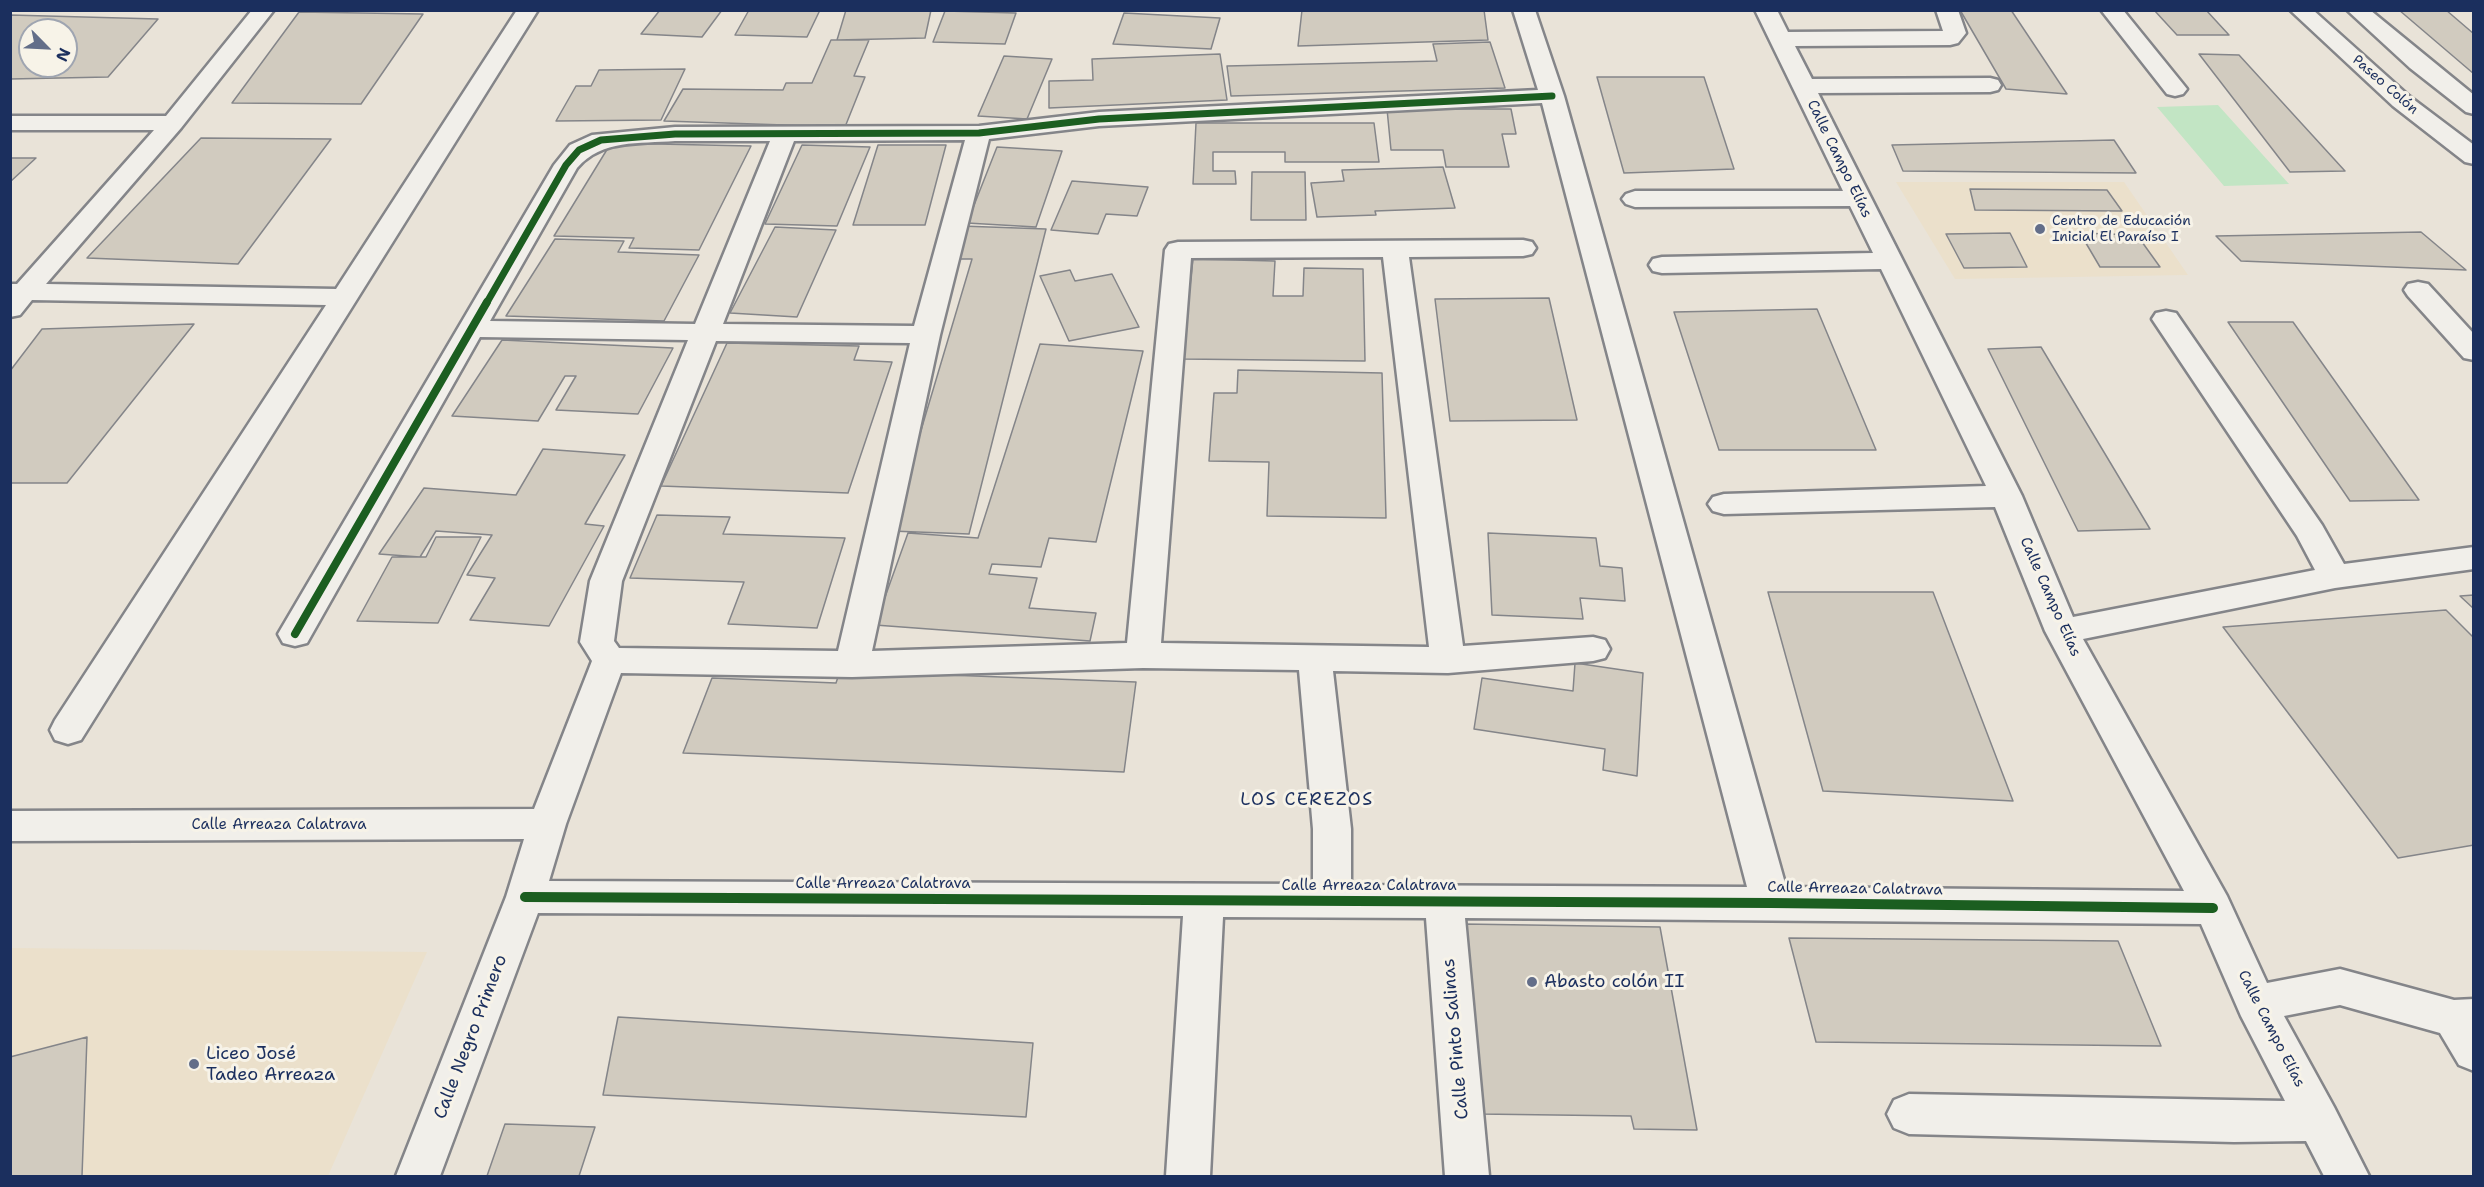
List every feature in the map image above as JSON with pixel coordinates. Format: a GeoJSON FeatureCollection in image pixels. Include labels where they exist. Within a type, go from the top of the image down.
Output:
{"type":"FeatureCollection","features":[{"type":"Feature","properties":{"kind":"street"},"geometry":{"type":"LineString","coordinates":[[16,297],[173,123],[264,10]]}},
{"type":"Feature","properties":{"kind":"street"},"geometry":{"type":"LineString","coordinates":[[68,730],[528,10]]}},
{"type":"Feature","properties":{"kind":"street"},"geometry":{"type":"LineString","coordinates":[[1524,10],[1552,96],[1771,903]]}},
{"type":"Feature","properties":{"kind":"street","name":"Calle Campo Elías"},"geometry":{"type":"LineString","coordinates":[[1766,10],[2006,496],[2062,631],[2213,908],[2256,1003],[2347,1176]]}},
{"type":"Feature","properties":{"kind":"street"},"geometry":{"type":"LineString","coordinates":[[1803,86],[1855,63],[1950,38],[1955,33],[1947,10]]}},
{"type":"Feature","properties":{"kind":"street"},"geometry":{"type":"LineString","coordinates":[[2111,10],[2175,89]]}},
{"type":"Feature","properties":{"kind":"street","name":"Paseo Colón"},"geometry":{"type":"LineString","coordinates":[[2300,10],[2402,101],[2474,157]]}},
{"type":"Feature","properties":{"kind":"street"},"geometry":{"type":"LineString","coordinates":[[2356,10],[2474,107]]}},
{"type":"Feature","properties":{"kind":"street"},"geometry":{"type":"LineString","coordinates":[[1780,39],[1855,63],[1990,86]]}},
{"type":"Feature","properties":{"kind":"street"},"geometry":{"type":"LineString","coordinates":[[295,634],[566,165],[579,150],[601,140],[675,134],[979,133],[1100,119],[1552,96]]}},
{"type":"Feature","properties":{"kind":"street"},"geometry":{"type":"LineString","coordinates":[[10,123],[173,123]]}},
{"type":"Feature","properties":{"kind":"street"},"geometry":{"type":"LineString","coordinates":[[852,664],[926,335],[979,133]]}},
{"type":"Feature","properties":{"kind":"street"},"geometry":{"type":"LineString","coordinates":[[785,134],[606,581],[597,642],[609,660],[852,664],[1143,655],[1448,660],[1593,649]]}},
{"type":"Feature","properties":{"kind":"street"},"geometry":{"type":"LineString","coordinates":[[1635,199],[1859,198]]}},
{"type":"Feature","properties":{"kind":"street"},"geometry":{"type":"LineString","coordinates":[[1395,249],[1448,660]]}},
{"type":"Feature","properties":{"kind":"street"},"geometry":{"type":"LineString","coordinates":[[1143,655],[1178,250],[1523,249]]}},
{"type":"Feature","properties":{"kind":"street"},"geometry":{"type":"LineString","coordinates":[[1662,265],[1890,261]]}},
{"type":"Feature","properties":{"kind":"street"},"geometry":{"type":"LineString","coordinates":[[2418,290],[2474,352]]}},
{"type":"Feature","properties":{"kind":"street"},"geometry":{"type":"LineString","coordinates":[[16,297],[346,297]]}},
{"type":"Feature","properties":{"kind":"street"},"geometry":{"type":"LineString","coordinates":[[2166,320],[2311,533],[2335,577]]}},
{"type":"Feature","properties":{"kind":"street"},"geometry":{"type":"LineString","coordinates":[[473,329],[926,335]]}},
{"type":"Feature","properties":{"kind":"street"},"geometry":{"type":"LineString","coordinates":[[1724,504],[2006,496]]}},
{"type":"Feature","properties":{"kind":"street"},"geometry":{"type":"LineString","coordinates":[[2062,631],[2335,577],[2474,558]]}},
{"type":"Feature","properties":{"kind":"street"},"geometry":{"type":"LineString","coordinates":[[1315,659],[1332,829],[1332,901]]}},
{"type":"Feature","properties":{"kind":"street","name":"Calle Negro Primero"},"geometry":{"type":"LineString","coordinates":[[418,1176],[525,897],[547,824],[609,660]]}},
{"type":"Feature","properties":{"kind":"street","name":"Calle Arreaza Calatrava"},"geometry":{"type":"LineString","coordinates":[[10,826],[547,824]]}},
{"type":"Feature","properties":{"kind":"street","name":"Calle Arreaza Calatrava"},"geometry":{"type":"LineString","coordinates":[[525,897],[1771,903],[2213,908]]}},
{"type":"Feature","properties":{"kind":"street"},"geometry":{"type":"LineString","coordinates":[[1188,1176],[1204,900]]}},
{"type":"Feature","properties":{"kind":"street","name":"Calle Pinto Salinas"},"geometry":{"type":"LineString","coordinates":[[1444,901],[1467,1176]]}},
{"type":"Feature","properties":{"kind":"street"},"geometry":{"type":"LineString","coordinates":[[2256,1003],[2340,987],[2467,1029]]}},
{"type":"Feature","properties":{"kind":"street"},"geometry":{"type":"LineString","coordinates":[[1909,1114],[2234,1122],[2319,1121]]}},
{"type":"Feature","properties":{"kind":"shaded area","name":"Centro de Educación Inicial El Paraíso I"},"geometry":{"type":"Polygon","coordinates":[[[1896,182],[2124,182],[2188,275],[1955,279],[1896,182]]]}},
{"type":"Feature","properties":{"kind":"shaded area","name":"Liceo José Tadeo Arreaza"},"geometry":{"type":"Polygon","coordinates":[[[10,948],[427,952],[328,1176],[11,1176],[10,948]]]}},
{"type":"Feature","properties":{"kind":"green space"},"geometry":{"type":"Polygon","coordinates":[[[2218,105],[2289,184],[2224,186],[2157,107],[2218,105]]]}},
{"type":"Feature","properties":{"kind":"building"},"geometry":{"type":"Polygon","coordinates":[[[660,10],[722,10],[702,37],[641,34],[660,10]]]}},
{"type":"Feature","properties":{"kind":"building"},"geometry":{"type":"Polygon","coordinates":[[[749,10],[820,10],[807,37],[735,35],[749,10]]]}},
{"type":"Feature","properties":{"kind":"building"},"geometry":{"type":"Polygon","coordinates":[[[846,10],[931,10],[925,38],[837,40],[846,10]]]}},
{"type":"Feature","properties":{"kind":"building"},"geometry":{"type":"Polygon","coordinates":[[[1302,10],[1484,10],[1488,40],[1298,46],[1302,10]]]}},
{"type":"Feature","properties":{"kind":"building"},"geometry":{"type":"Polygon","coordinates":[[[1960,10],[2011,10],[2067,94],[2006,89],[1960,10]]]}},
{"type":"Feature","properties":{"kind":"building"},"geometry":{"type":"Polygon","coordinates":[[[2154,10],[2206,10],[2229,35],[2177,35],[2154,10]]]}},
{"type":"Feature","properties":{"kind":"building"},"geometry":{"type":"Polygon","coordinates":[[[2399,10],[2446,10],[2474,34],[2474,74],[2399,10]]]}},
{"type":"Feature","properties":{"kind":"building"},"geometry":{"type":"Polygon","coordinates":[[[945,11],[1016,13],[1005,44],[933,42],[945,11]]]}},
{"type":"Feature","properties":{"kind":"building"},"geometry":{"type":"Polygon","coordinates":[[[299,12],[423,14],[361,104],[232,103],[299,12]]]}},
{"type":"Feature","properties":{"kind":"building"},"geometry":{"type":"Polygon","coordinates":[[[1124,13],[1220,18],[1211,49],[1113,44],[1124,13]]]}},
{"type":"Feature","properties":{"kind":"building"},"geometry":{"type":"Polygon","coordinates":[[[10,15],[158,19],[108,77],[78,78],[78,18],[18,18],[18,78],[59,78],[10,79],[10,15]]]}},
{"type":"Feature","properties":{"kind":"building"},"geometry":{"type":"Polygon","coordinates":[[[831,40],[869,40],[854,76],[865,77],[845,127],[664,121],[683,89],[783,90],[786,83],[812,83],[831,40]]]}},
{"type":"Feature","properties":{"kind":"building"},"geometry":{"type":"Polygon","coordinates":[[[1490,42],[1505,88],[1231,96],[1227,66],[1437,61],[1433,44],[1490,42]]]}},
{"type":"Feature","properties":{"kind":"building"},"geometry":{"type":"Polygon","coordinates":[[[1220,54],[1227,100],[1049,108],[1049,81],[1093,80],[1092,59],[1220,54]]]}},
{"type":"Feature","properties":{"kind":"building"},"geometry":{"type":"Polygon","coordinates":[[[2199,54],[2239,55],[2345,171],[2290,172],[2199,54]]]}},
{"type":"Feature","properties":{"kind":"building"},"geometry":{"type":"Polygon","coordinates":[[[1004,56],[1052,59],[1027,119],[978,116],[1004,56]]]}},
{"type":"Feature","properties":{"kind":"building"},"geometry":{"type":"Polygon","coordinates":[[[685,69],[661,120],[556,121],[576,86],[591,86],[599,70],[685,69]]]}},
{"type":"Feature","properties":{"kind":"building"},"geometry":{"type":"Polygon","coordinates":[[[1597,77],[1704,77],[1734,169],[1624,173],[1597,77]]]}},
{"type":"Feature","properties":{"kind":"building"},"geometry":{"type":"Polygon","coordinates":[[[1387,109],[1511,109],[1516,134],[1502,134],[1509,167],[1446,167],[1443,150],[1391,150],[1387,109]]]}},
{"type":"Feature","properties":{"kind":"building"},"geometry":{"type":"Polygon","coordinates":[[[1196,123],[1374,123],[1379,162],[1285,162],[1285,152],[1213,152],[1213,171],[1235,171],[1236,184],[1193,184],[1196,123]]]}},
{"type":"Feature","properties":{"kind":"building"},"geometry":{"type":"Polygon","coordinates":[[[201,138],[331,139],[238,264],[87,258],[201,138]]]}},
{"type":"Feature","properties":{"kind":"building"},"geometry":{"type":"Polygon","coordinates":[[[2114,140],[2136,173],[1903,171],[1892,145],[2114,140]]]}},
{"type":"Feature","properties":{"kind":"building"},"geometry":{"type":"Polygon","coordinates":[[[611,143],[751,146],[699,250],[629,248],[634,238],[554,236],[611,143]]]}},
{"type":"Feature","properties":{"kind":"building"},"geometry":{"type":"Polygon","coordinates":[[[802,145],[870,147],[837,226],[765,224],[802,145]]]}},
{"type":"Feature","properties":{"kind":"building"},"geometry":{"type":"Polygon","coordinates":[[[878,145],[946,145],[925,225],[853,225],[878,145]]]}},
{"type":"Feature","properties":{"kind":"building"},"geometry":{"type":"Polygon","coordinates":[[[997,147],[1062,151],[1036,227],[967,223],[997,147]]]}},
{"type":"Feature","properties":{"kind":"building"},"geometry":{"type":"Polygon","coordinates":[[[10,158],[36,158],[10,182],[10,158]]]}},
{"type":"Feature","properties":{"kind":"building"},"geometry":{"type":"Polygon","coordinates":[[[1443,167],[1455,208],[1375,211],[1376,215],[1317,217],[1311,183],[1344,181],[1342,170],[1443,167]]]}},
{"type":"Feature","properties":{"kind":"building"},"geometry":{"type":"Polygon","coordinates":[[[1252,172],[1305,172],[1306,220],[1251,220],[1252,172]]]}},
{"type":"Feature","properties":{"kind":"building"},"geometry":{"type":"Polygon","coordinates":[[[1072,181],[1148,187],[1137,216],[1106,214],[1098,234],[1051,230],[1072,181]]]}},
{"type":"Feature","properties":{"kind":"building"},"geometry":{"type":"Polygon","coordinates":[[[1970,189],[2107,190],[2122,211],[1975,210],[1970,189]]]}},
{"type":"Feature","properties":{"kind":"building"},"geometry":{"type":"Polygon","coordinates":[[[961,226],[1046,229],[969,534],[891,531],[972,259],[950,259],[961,226]]]}},
{"type":"Feature","properties":{"kind":"building"},"geometry":{"type":"Polygon","coordinates":[[[775,227],[836,230],[797,317],[730,313],[775,227]]]}},
{"type":"Feature","properties":{"kind":"building"},"geometry":{"type":"Polygon","coordinates":[[[2421,232],[2466,270],[2241,261],[2216,236],[2421,232]]]}},
{"type":"Feature","properties":{"kind":"building"},"geometry":{"type":"Polygon","coordinates":[[[2010,233],[2027,267],[1964,268],[1946,234],[2010,233]]]}},
{"type":"Feature","properties":{"kind":"building"},"geometry":{"type":"Polygon","coordinates":[[[2080,233],[2137,235],[2160,267],[2100,267],[2080,233]]]}},
{"type":"Feature","properties":{"kind":"building"},"geometry":{"type":"Polygon","coordinates":[[[555,239],[624,241],[618,252],[699,255],[664,321],[506,316],[555,239]]]}},
{"type":"Feature","properties":{"kind":"building"},"geometry":{"type":"Polygon","coordinates":[[[1193,259],[1275,261],[1273,296],[1303,296],[1304,268],[1363,269],[1365,361],[1182,359],[1193,259]]]}},
{"type":"Feature","properties":{"kind":"building"},"geometry":{"type":"Polygon","coordinates":[[[1070,270],[1075,281],[1112,274],[1139,327],[1069,341],[1040,276],[1070,270]]]}},
{"type":"Feature","properties":{"kind":"building"},"geometry":{"type":"Polygon","coordinates":[[[1549,298],[1577,420],[1450,421],[1435,299],[1549,298]]]}},
{"type":"Feature","properties":{"kind":"building"},"geometry":{"type":"Polygon","coordinates":[[[1817,309],[1876,450],[1719,450],[1674,312],[1817,309]]]}},
{"type":"Feature","properties":{"kind":"building"},"geometry":{"type":"Polygon","coordinates":[[[2228,322],[2293,322],[2419,500],[2350,501],[2228,322]]]}},
{"type":"Feature","properties":{"kind":"building"},"geometry":{"type":"Polygon","coordinates":[[[194,324],[67,483],[10,483],[10,371],[42,329],[194,324]]]}},
{"type":"Feature","properties":{"kind":"building"},"geometry":{"type":"Polygon","coordinates":[[[502,340],[673,348],[638,414],[556,410],[576,376],[565,376],[538,421],[452,416],[502,340]]]}},
{"type":"Feature","properties":{"kind":"building"},"geometry":{"type":"Polygon","coordinates":[[[727,343],[859,346],[854,360],[892,362],[848,493],[661,486],[727,343]]]}},
{"type":"Feature","properties":{"kind":"building"},"geometry":{"type":"Polygon","coordinates":[[[1040,344],[1143,351],[1096,542],[1049,538],[1041,567],[992,564],[989,574],[1037,578],[1029,608],[1096,613],[1090,641],[875,625],[908,533],[978,538],[1040,344]]]}},
{"type":"Feature","properties":{"kind":"building"},"geometry":{"type":"Polygon","coordinates":[[[2041,347],[2150,529],[2078,531],[1988,349],[2041,347]]]}},
{"type":"Feature","properties":{"kind":"building"},"geometry":{"type":"Polygon","coordinates":[[[1238,370],[1382,373],[1386,518],[1267,516],[1269,462],[1209,461],[1214,393],[1237,393],[1238,370]]]}},
{"type":"Feature","properties":{"kind":"building"},"geometry":{"type":"Polygon","coordinates":[[[543,449],[625,455],[585,524],[604,526],[549,626],[470,620],[495,578],[467,575],[492,535],[436,531],[420,557],[379,554],[424,488],[516,495],[543,449]]]}},
{"type":"Feature","properties":{"kind":"building"},"geometry":{"type":"Polygon","coordinates":[[[657,515],[730,517],[723,534],[845,538],[817,628],[728,624],[744,582],[630,578],[657,515]]]}},
{"type":"Feature","properties":{"kind":"building"},"geometry":{"type":"Polygon","coordinates":[[[1488,533],[1596,538],[1600,566],[1622,568],[1625,601],[1580,598],[1583,619],[1492,615],[1488,533]]]}},
{"type":"Feature","properties":{"kind":"building"},"geometry":{"type":"Polygon","coordinates":[[[436,537],[481,537],[438,623],[357,621],[392,557],[426,557],[436,537]]]}},
{"type":"Feature","properties":{"kind":"building"},"geometry":{"type":"Polygon","coordinates":[[[1768,592],[1933,592],[2013,801],[1823,791],[1768,592]]]}},
{"type":"Feature","properties":{"kind":"building"},"geometry":{"type":"Polygon","coordinates":[[[2474,595],[2474,609],[2460,596],[2474,595]]]}},
{"type":"Feature","properties":{"kind":"building"},"geometry":{"type":"Polygon","coordinates":[[[2446,610],[2474,638],[2474,845],[2398,858],[2223,627],[2446,610]]]}},
{"type":"Feature","properties":{"kind":"building"},"geometry":{"type":"Polygon","coordinates":[[[1575,663],[1643,673],[1637,776],[1603,770],[1605,749],[1474,729],[1482,678],[1573,691],[1575,663]]]}},
{"type":"Feature","properties":{"kind":"building"},"geometry":{"type":"Polygon","coordinates":[[[840,671],[1136,682],[1124,772],[683,753],[712,678],[836,683],[840,671]]]}},
{"type":"Feature","properties":{"kind":"building"},"geometry":{"type":"Polygon","coordinates":[[[1463,924],[1660,927],[1697,1130],[1634,1129],[1631,1116],[1479,1114],[1463,924]]]}},
{"type":"Feature","properties":{"kind":"building"},"geometry":{"type":"Polygon","coordinates":[[[1789,938],[2118,941],[2161,1046],[1816,1042],[1789,938]]]}},
{"type":"Feature","properties":{"kind":"building"},"geometry":{"type":"Polygon","coordinates":[[[618,1017],[1033,1043],[1026,1117],[603,1095],[618,1017]]]}},
{"type":"Feature","properties":{"kind":"building"},"geometry":{"type":"Polygon","coordinates":[[[87,1037],[82,1176],[10,1176],[10,1057],[87,1037]]]}},
{"type":"Feature","properties":{"kind":"building"},"geometry":{"type":"Polygon","coordinates":[[[505,1124],[595,1127],[579,1176],[487,1176],[505,1124]]]}},
{"type":"Feature","properties":{"kind":"cycle path"},"geometry":{"type":"LineString","coordinates":[[295,634],[566,165],[579,150],[601,140],[675,134],[979,133],[1099,119],[1552,96]]}},
{"type":"Feature","properties":{"kind":"cycle path"},"geometry":{"type":"LineString","coordinates":[[525,897],[1771,903],[2213,908]]}},
{"type":"Feature","properties":{"kind":"place","name":"Centro de Educación Inicial El Paraíso I"},"geometry":{"type":"Point","coordinates":[2040,229]}},
{"type":"Feature","properties":{"kind":"place","name":"Abasto colón II"},"geometry":{"type":"Point","coordinates":[1532,982]}},
{"type":"Feature","properties":{"kind":"place","name":"Liceo José Tadeo Arreaza"},"geometry":{"type":"Point","coordinates":[194,1064]}},
{"type":"Feature","properties":{"kind":"district","name":"LOS CEREZOS"},"geometry":{"type":"Point","coordinates":[1307,800]}}]}
